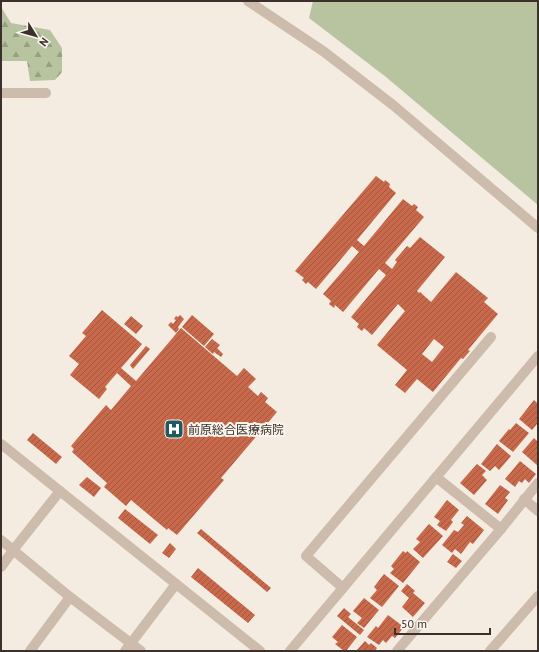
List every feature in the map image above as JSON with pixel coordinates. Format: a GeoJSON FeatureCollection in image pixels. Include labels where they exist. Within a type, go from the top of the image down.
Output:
{"type":"FeatureCollection","features":[{"type":"Feature","properties":{"kind":"street"},"geometry":{"type":"LineString","coordinates":[[248,1],[323,51],[393,105],[538,228]]}},
{"type":"Feature","properties":{"kind":"street"},"geometry":{"type":"LineString","coordinates":[[1,93],[46,93]]}},
{"type":"Feature","properties":{"kind":"street"},"geometry":{"type":"LineString","coordinates":[[343,588],[306,556],[491,337]]}},
{"type":"Feature","properties":{"kind":"street"},"geometry":{"type":"LineString","coordinates":[[290,651],[538,356]]}},
{"type":"Feature","properties":{"kind":"street"},"geometry":{"type":"LineString","coordinates":[[1,444],[260,651]]}},
{"type":"Feature","properties":{"kind":"street"},"geometry":{"type":"LineString","coordinates":[[436,477],[501,529]]}},
{"type":"Feature","properties":{"kind":"street"},"geometry":{"type":"LineString","coordinates":[[397,651],[501,529],[538,483]]}},
{"type":"Feature","properties":{"kind":"street"},"geometry":{"type":"LineString","coordinates":[[1,568],[14,549],[60,491]]}},
{"type":"Feature","properties":{"kind":"street"},"geometry":{"type":"LineString","coordinates":[[524,499],[538,511]]}},
{"type":"Feature","properties":{"kind":"street"},"geometry":{"type":"LineString","coordinates":[[1,540],[14,549],[70,597],[141,651]]}},
{"type":"Feature","properties":{"kind":"street"},"geometry":{"type":"LineString","coordinates":[[125,651],[176,584]]}},
{"type":"Feature","properties":{"kind":"street"},"geometry":{"type":"LineString","coordinates":[[490,651],[538,596]]}},
{"type":"Feature","properties":{"kind":"street"},"geometry":{"type":"LineString","coordinates":[[30,651],[70,597]]}},
{"type":"Feature","properties":{"kind":"green space"},"geometry":{"type":"Polygon","coordinates":[[[313,1],[538,1],[538,205],[386,77],[309,18],[313,1]]]}},
{"type":"Feature","properties":{"kind":"green space"},"geometry":{"type":"Polygon","coordinates":[[[1,7],[11,23],[50,30],[62,48],[62,72],[55,80],[30,81],[27,61],[1,61],[1,7]]]}},
{"type":"Feature","properties":{"kind":"building"},"geometry":{"type":"Polygon","coordinates":[[[376,176],[384,182],[385,180],[390,184],[389,187],[396,193],[357,240],[364,246],[403,199],[412,206],[414,204],[418,207],[416,210],[424,217],[385,263],[392,269],[397,262],[395,260],[407,246],[410,248],[420,237],[445,257],[417,291],[419,293],[420,292],[431,302],[456,272],[488,298],[484,302],[498,314],[468,350],[470,351],[463,359],[461,358],[433,392],[417,379],[405,393],[395,385],[407,370],[377,345],[405,311],[398,304],[372,335],[364,328],[362,331],[357,327],[359,324],[351,317],[386,275],[379,269],[343,312],[335,305],[334,308],[329,304],[331,301],[323,294],[359,252],[352,246],[316,289],[308,282],[306,284],[302,280],[304,278],[295,271],[376,176]],[[434,339],[422,354],[432,362],[444,347],[434,339]]]}},
{"type":"Feature","properties":{"kind":"building","name":"前原総合医療病院"},"geometry":{"type":"Polygon","coordinates":[[[102,310],[142,344],[121,368],[136,381],[181,328],[237,376],[244,368],[256,379],[248,387],[258,396],[261,392],[268,398],[265,402],[277,412],[221,478],[224,480],[177,535],[168,528],[167,530],[131,500],[126,506],[104,487],[107,483],[72,452],[74,449],[71,446],[106,405],[111,410],[131,386],[117,373],[105,387],[107,389],[99,399],[70,375],[79,364],[69,356],[86,336],[82,333],[102,310]]]}},
{"type":"Feature","properties":{"kind":"building"},"geometry":{"type":"Polygon","coordinates":[[[180,315],[184,319],[178,327],[179,329],[176,333],[168,325],[171,322],[173,324],[176,320],[174,319],[176,316],[178,317],[180,315]]]}},
{"type":"Feature","properties":{"kind":"building"},"geometry":{"type":"Polygon","coordinates":[[[192,315],[214,334],[204,346],[182,327],[192,315]]]}},
{"type":"Feature","properties":{"kind":"building"},"geometry":{"type":"Polygon","coordinates":[[[131,316],[143,326],[136,334],[124,324],[131,316]]]}},
{"type":"Feature","properties":{"kind":"building"},"geometry":{"type":"Polygon","coordinates":[[[212,339],[220,345],[217,348],[223,354],[221,357],[214,352],[213,354],[205,347],[212,339]]]}},
{"type":"Feature","properties":{"kind":"building"},"geometry":{"type":"Polygon","coordinates":[[[146,346],[150,349],[133,369],[130,365],[146,346]]]}},
{"type":"Feature","properties":{"kind":"building"},"geometry":{"type":"Polygon","coordinates":[[[534,400],[538,404],[538,423],[532,430],[519,419],[534,400]]]}},
{"type":"Feature","properties":{"kind":"building"},"geometry":{"type":"Polygon","coordinates":[[[516,423],[529,433],[513,452],[499,441],[516,423]]]}},
{"type":"Feature","properties":{"kind":"building"},"geometry":{"type":"Polygon","coordinates":[[[33,433],[62,457],[56,464],[27,440],[33,433]]]}},
{"type":"Feature","properties":{"kind":"building"},"geometry":{"type":"Polygon","coordinates":[[[534,438],[538,442],[538,466],[522,452],[534,438]]]}},
{"type":"Feature","properties":{"kind":"building"},"geometry":{"type":"Polygon","coordinates":[[[497,444],[511,456],[499,470],[495,466],[490,471],[481,464],[497,444]]]}},
{"type":"Feature","properties":{"kind":"building"},"geometry":{"type":"Polygon","coordinates":[[[520,461],[536,474],[529,483],[525,479],[522,483],[519,481],[515,487],[505,479],[520,461]]]}},
{"type":"Feature","properties":{"kind":"building"},"geometry":{"type":"Polygon","coordinates":[[[477,464],[486,471],[482,475],[487,480],[474,495],[460,483],[477,464]]]}},
{"type":"Feature","properties":{"kind":"building"},"geometry":{"type":"Polygon","coordinates":[[[87,477],[101,488],[94,497],[79,485],[87,477]]]}},
{"type":"Feature","properties":{"kind":"building"},"geometry":{"type":"Polygon","coordinates":[[[500,485],[510,492],[505,498],[508,500],[498,514],[485,504],[500,485]]]}},
{"type":"Feature","properties":{"kind":"building"},"geometry":{"type":"Polygon","coordinates":[[[447,500],[459,510],[451,520],[453,522],[446,531],[437,525],[440,521],[434,517],[447,500]]]}},
{"type":"Feature","properties":{"kind":"building"},"geometry":{"type":"Polygon","coordinates":[[[125,509],[158,535],[150,544],[118,518],[125,509]]]}},
{"type":"Feature","properties":{"kind":"building"},"geometry":{"type":"Polygon","coordinates":[[[467,516],[484,530],[473,544],[470,542],[461,554],[455,549],[452,553],[442,545],[454,530],[458,532],[464,525],[461,523],[467,516]]]}},
{"type":"Feature","properties":{"kind":"building"},"geometry":{"type":"Polygon","coordinates":[[[429,524],[443,536],[423,558],[413,549],[420,542],[416,539],[429,524]]]}},
{"type":"Feature","properties":{"kind":"building"},"geometry":{"type":"Polygon","coordinates":[[[201,529],[271,588],[267,592],[197,533],[201,529]]]}},
{"type":"Feature","properties":{"kind":"building"},"geometry":{"type":"Polygon","coordinates":[[[170,543],[176,549],[169,558],[162,553],[170,543]]]}},
{"type":"Feature","properties":{"kind":"building"},"geometry":{"type":"Polygon","coordinates":[[[403,551],[406,553],[407,551],[420,562],[403,583],[390,573],[394,569],[391,566],[403,551]]]}},
{"type":"Feature","properties":{"kind":"building"},"geometry":{"type":"Polygon","coordinates":[[[453,554],[462,561],[456,568],[447,562],[453,554]]]}},
{"type":"Feature","properties":{"kind":"building"},"geometry":{"type":"Polygon","coordinates":[[[198,568],[255,615],[248,623],[191,577],[198,568]]]}},
{"type":"Feature","properties":{"kind":"building"},"geometry":{"type":"Polygon","coordinates":[[[384,574],[399,586],[382,607],[370,598],[377,590],[374,587],[384,574]]]}},
{"type":"Feature","properties":{"kind":"building"},"geometry":{"type":"Polygon","coordinates":[[[407,584],[415,591],[413,593],[425,603],[413,617],[402,607],[409,598],[401,591],[407,584]]]}},
{"type":"Feature","properties":{"kind":"building"},"geometry":{"type":"Polygon","coordinates":[[[364,598],[379,610],[364,628],[357,623],[362,618],[353,611],[364,598]]]}},
{"type":"Feature","properties":{"kind":"building"},"geometry":{"type":"Polygon","coordinates":[[[344,608],[351,614],[348,617],[364,630],[360,635],[337,616],[344,608]]]}},
{"type":"Feature","properties":{"kind":"building"},"geometry":{"type":"Polygon","coordinates":[[[388,615],[404,627],[395,638],[392,636],[386,643],[383,640],[379,645],[367,637],[376,626],[378,628],[388,615]]]}},
{"type":"Feature","properties":{"kind":"building"},"geometry":{"type":"Polygon","coordinates":[[[342,625],[357,637],[346,651],[335,644],[338,642],[332,637],[342,625]]]}},
{"type":"Feature","properties":{"kind":"building"},"geometry":{"type":"Polygon","coordinates":[[[365,641],[369,645],[371,643],[377,648],[375,651],[356,651],[365,641]]]}},
{"type":"Feature","properties":{"kind":"place","name":"前原総合医療病院"},"geometry":{"type":"Point","coordinates":[174,429]}}]}
